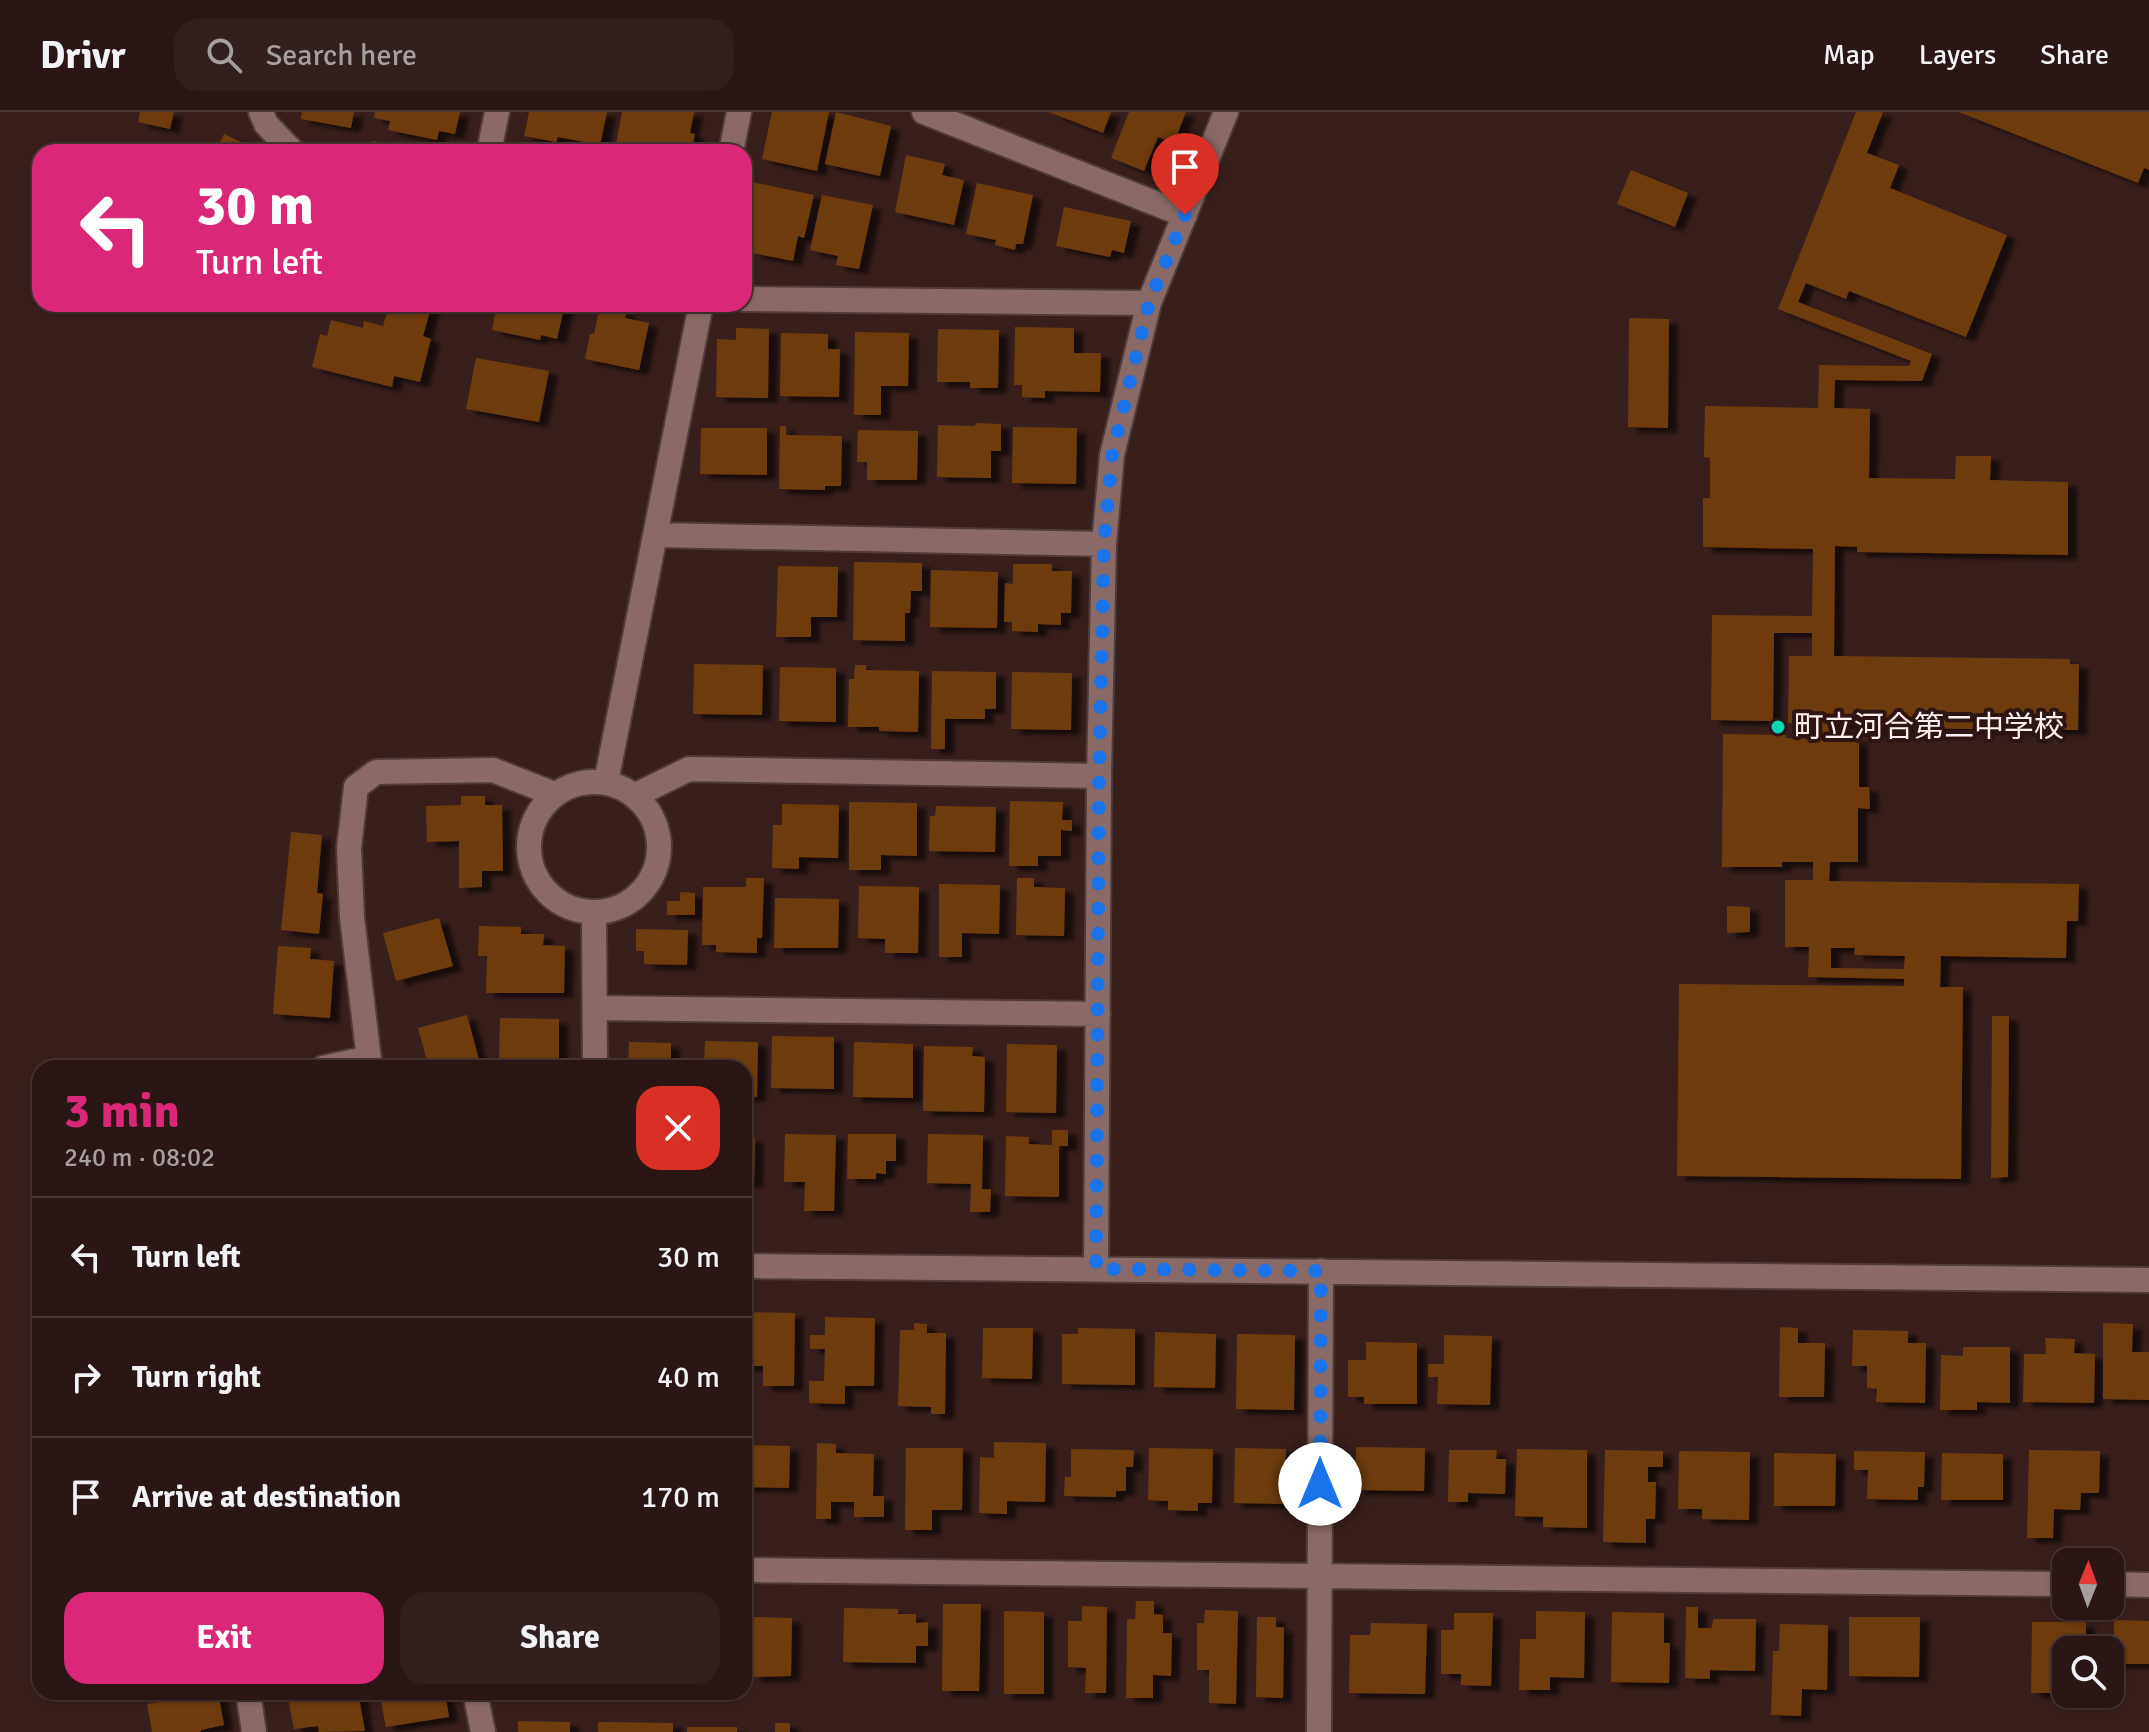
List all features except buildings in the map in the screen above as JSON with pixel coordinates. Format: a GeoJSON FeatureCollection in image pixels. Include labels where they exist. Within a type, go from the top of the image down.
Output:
{"type":"FeatureCollection","features":[{"type":"Feature","properties":{"kind":"street"},"geometry":{"type":"LineString","coordinates":[[261,112],[266,124],[285,144]]}},
{"type":"Feature","properties":{"kind":"street"},"geometry":{"type":"LineString","coordinates":[[491,144],[497,112]]}},
{"type":"Feature","properties":{"kind":"street"},"geometry":{"type":"LineString","coordinates":[[733,144],[739,112]]}},
{"type":"Feature","properties":{"kind":"street"},"geometry":{"type":"LineString","coordinates":[[924,112],[1185,215]]}},
{"type":"Feature","properties":{"kind":"street"},"geometry":{"type":"LineString","coordinates":[[1096,1269],[1099,776],[1104,544],[1112,455],[1149,303],[1226,112]]}},
{"type":"Feature","properties":{"kind":"street"},"geometry":{"type":"LineString","coordinates":[[752,299],[1149,303]]}},
{"type":"Feature","properties":{"kind":"street"},"geometry":{"type":"LineString","coordinates":[[606,782],[699,312]]}},
{"type":"Feature","properties":{"kind":"street"},"geometry":{"type":"LineString","coordinates":[[657,535],[1104,544]]}},
{"type":"Feature","properties":{"kind":"street"},"geometry":{"type":"LineString","coordinates":[[636,795],[689,769],[1099,776]]}},
{"type":"Feature","properties":{"kind":"street"},"geometry":{"type":"LineString","coordinates":[[370,1060],[352,917],[349,848],[356,787],[376,772],[493,770],[554,794]]}},
{"type":"Feature","properties":{"kind":"street"},"geometry":{"type":"LineString","coordinates":[[579,782],[606,782],[636,795],[655,821],[660,853],[650,883],[625,905],[594,914],[567,908],[544,892],[530,868],[528,841],[535,814],[554,794],[579,782]]}},
{"type":"Feature","properties":{"kind":"street"},"geometry":{"type":"LineString","coordinates":[[594,914],[595,1060]]}},
{"type":"Feature","properties":{"kind":"street"},"geometry":{"type":"LineString","coordinates":[[595,1008],[1098,1014]]}},
{"type":"Feature","properties":{"kind":"street"},"geometry":{"type":"LineString","coordinates":[[752,1266],[2149,1280]]}},
{"type":"Feature","properties":{"kind":"street"},"geometry":{"type":"LineString","coordinates":[[1319,1732],[1321,1271]]}},
{"type":"Feature","properties":{"kind":"street"},"geometry":{"type":"LineString","coordinates":[[752,1570],[2052,1584]]}},
{"type":"Feature","properties":{"kind":"street"},"geometry":{"type":"LineString","coordinates":[[2124,1584],[2149,1585]]}},
{"type":"Feature","properties":{"kind":"street"},"geometry":{"type":"LineString","coordinates":[[249,1700],[254,1732]]}},
{"type":"Feature","properties":{"kind":"street"},"geometry":{"type":"LineString","coordinates":[[477,1700],[483,1732]]}},
{"type":"Feature","properties":{"kind":"place","name":"町立河合第二中学校"},"geometry":{"type":"Point","coordinates":[1778,727]}},
{"type":"Feature","properties":{"kind":"route"},"geometry":{"type":"LineString","coordinates":[[1185,215],[1149,303],[1112,455],[1104,544],[1099,776],[1096,1269],[1321,1271],[1320,1484]]}}]}
